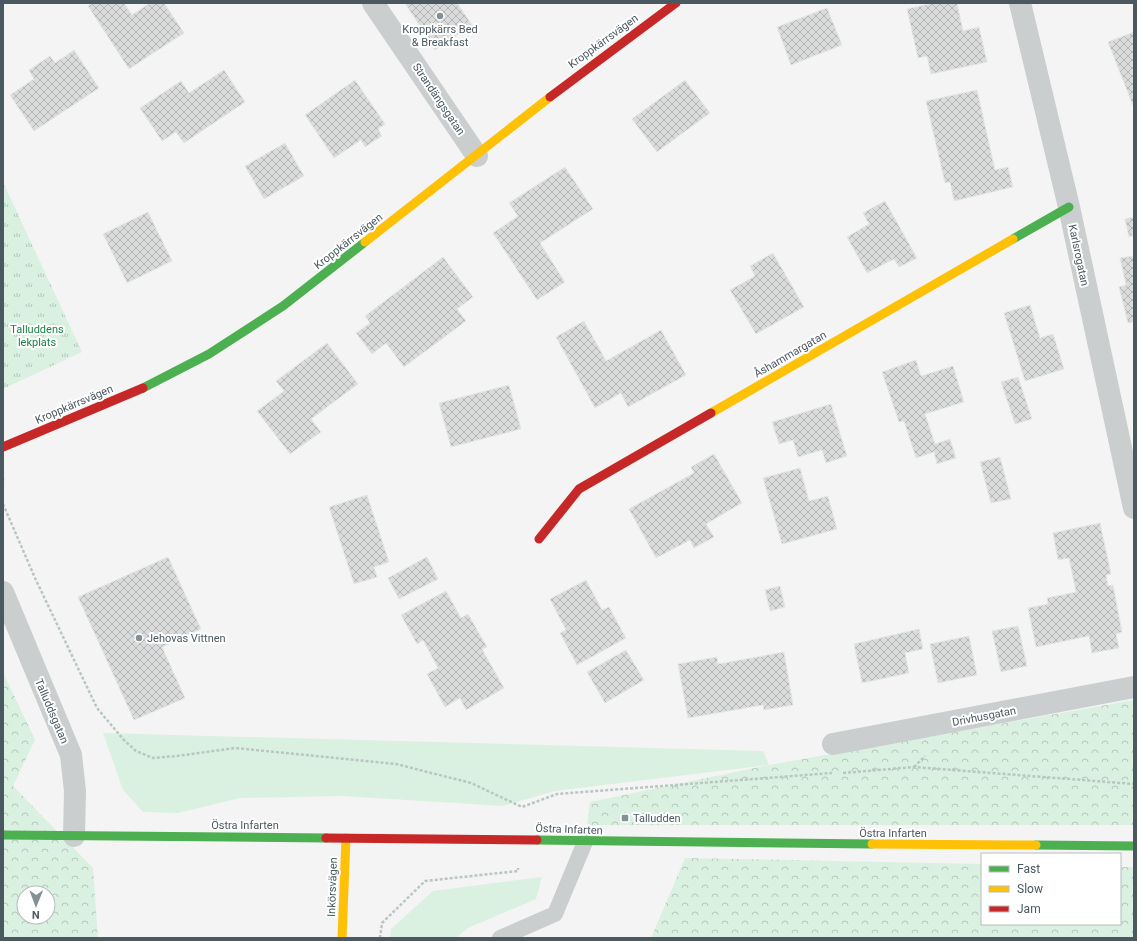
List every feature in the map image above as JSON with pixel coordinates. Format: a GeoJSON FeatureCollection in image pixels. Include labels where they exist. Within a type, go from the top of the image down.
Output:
{"type":"FeatureCollection","features":[{"type":"Feature","properties":{"kind":"street","name":"Strandängsgatan"},"geometry":{"type":"LineString","coordinates":[[373,3],[477,156]]}},
{"type":"Feature","properties":{"kind":"street","name":"Kroppkärrsvägen"},"geometry":{"type":"LineString","coordinates":[[3,447],[137,391],[209,354],[283,306],[477,156],[572,79],[676,3]]}},
{"type":"Feature","properties":{"kind":"street","name":"Karlsrogatan"},"geometry":{"type":"LineString","coordinates":[[1020,3],[1069,207],[1134,508]]}},
{"type":"Feature","properties":{"kind":"street","name":"Åshammargatan"},"geometry":{"type":"LineString","coordinates":[[539,539],[579,489],[1069,207]]}},
{"type":"Feature","properties":{"kind":"street","name":"Talluddsgatan"},"geometry":{"type":"LineString","coordinates":[[3,592],[71,755],[75,791],[74,836]]}},
{"type":"Feature","properties":{"kind":"street","name":"Drivhusgatan"},"geometry":{"type":"LineString","coordinates":[[833,744],[1134,688]]}},
{"type":"Feature","properties":{"kind":"street","name":"Östra Infarten"},"geometry":{"type":"LineString","coordinates":[[3,835],[585,842],[1134,846]]}},
{"type":"Feature","properties":{"kind":"street","name":"Inkörsvägen"},"geometry":{"type":"LineString","coordinates":[[342,938],[346,838]]}},
{"type":"Feature","properties":{"kind":"lane"},"geometry":{"type":"LineString","coordinates":[[500,938],[555,914],[585,842]]}},
{"type":"Feature","properties":{"kind":"path"},"geometry":{"type":"LineString","coordinates":[[3,478],[3,483]]}},
{"type":"Feature","properties":{"kind":"path"},"geometry":{"type":"LineString","coordinates":[[3,504],[35,578],[97,708],[123,739],[136,751],[153,758],[235,748],[396,764],[471,783],[522,807],[557,794],[834,773]]}},
{"type":"Feature","properties":{"kind":"path"},"geometry":{"type":"LineString","coordinates":[[842,773],[914,767],[1134,784]]}},
{"type":"Feature","properties":{"kind":"path"},"geometry":{"type":"LineString","coordinates":[[380,938],[382,923],[425,881],[518,871]]}},
{"type":"Feature","properties":{"kind":"green space","name":"Talluddens lekplats"},"geometry":{"type":"Polygon","coordinates":[[[3,182],[82,352],[3,389],[3,182]]]}},
{"type":"Feature","properties":{"kind":"green space"},"geometry":{"type":"Polygon","coordinates":[[[3,672],[35,740],[13,786],[93,868],[98,938],[3,938],[3,672]]]}},
{"type":"Feature","properties":{"kind":"green space"},"geometry":{"type":"Polygon","coordinates":[[[1134,700],[1134,825],[587,825],[590,802],[769,765],[1134,700]]]}},
{"type":"Feature","properties":{"kind":"green space"},"geometry":{"type":"Polygon","coordinates":[[[103,733],[763,751],[769,765],[555,791],[503,806],[343,796],[240,798],[178,813],[143,812],[123,790],[103,733]]]}},
{"type":"Feature","properties":{"kind":"green space"},"geometry":{"type":"Polygon","coordinates":[[[685,858],[981,864],[981,925],[1121,925],[1121,867],[1134,867],[1134,938],[651,938],[685,858]]]}},
{"type":"Feature","properties":{"kind":"green space"},"geometry":{"type":"Polygon","coordinates":[[[542,877],[536,899],[468,928],[456,938],[390,938],[391,929],[433,891],[542,877]]]}},
{"type":"Feature","properties":{"kind":"building"},"geometry":{"type":"Polygon","coordinates":[[[93,3],[124,3],[132,15],[150,3],[164,3],[184,33],[129,69],[88,6],[93,3]]]}},
{"type":"Feature","properties":{"kind":"building"},"geometry":{"type":"Polygon","coordinates":[[[405,3],[457,3],[472,25],[435,50],[405,3]]]}},
{"type":"Feature","properties":{"kind":"building"},"geometry":{"type":"Polygon","coordinates":[[[934,3],[957,3],[963,31],[979,27],[987,62],[931,74],[927,56],[918,58],[907,9],[934,3]]]}},
{"type":"Feature","properties":{"kind":"building"},"geometry":{"type":"Polygon","coordinates":[[[827,8],[842,45],[791,65],[777,27],[827,8]]]}},
{"type":"Feature","properties":{"kind":"building"},"geometry":{"type":"Polygon","coordinates":[[[1134,32],[1134,108],[1108,42],[1134,32]]]}},
{"type":"Feature","properties":{"kind":"building"},"geometry":{"type":"Polygon","coordinates":[[[74,50],[99,88],[34,131],[10,95],[34,79],[29,70],[50,56],[55,63],[74,50]]]}},
{"type":"Feature","properties":{"kind":"building"},"geometry":{"type":"Polygon","coordinates":[[[224,70],[245,102],[184,143],[176,132],[162,141],[140,108],[181,81],[189,93],[224,70]]]}},
{"type":"Feature","properties":{"kind":"building"},"geometry":{"type":"Polygon","coordinates":[[[355,80],[385,124],[378,129],[382,136],[365,147],[361,140],[334,158],[305,115],[355,80]]]}},
{"type":"Feature","properties":{"kind":"building"},"geometry":{"type":"Polygon","coordinates":[[[685,80],[710,113],[657,152],[632,119],[685,80]]]}},
{"type":"Feature","properties":{"kind":"building"},"geometry":{"type":"Polygon","coordinates":[[[977,90],[995,170],[1008,167],[1013,187],[954,201],[950,182],[945,183],[926,101],[977,90]]]}},
{"type":"Feature","properties":{"kind":"building"},"geometry":{"type":"Polygon","coordinates":[[[285,143],[304,176],[264,199],[245,166],[285,143]]]}},
{"type":"Feature","properties":{"kind":"building"},"geometry":{"type":"Polygon","coordinates":[[[565,167],[593,209],[540,243],[565,282],[537,300],[493,233],[518,216],[509,203],[565,167]]]}},
{"type":"Feature","properties":{"kind":"building"},"geometry":{"type":"Polygon","coordinates":[[[885,201],[917,258],[899,267],[894,259],[867,273],[847,237],[869,224],[863,213],[885,201]]]}},
{"type":"Feature","properties":{"kind":"building"},"geometry":{"type":"Polygon","coordinates":[[[148,212],[172,261],[127,283],[103,234],[148,212]]]}},
{"type":"Feature","properties":{"kind":"building"},"geometry":{"type":"Polygon","coordinates":[[[1134,217],[1134,235],[1129,237],[1125,219],[1134,217]]]}},
{"type":"Feature","properties":{"kind":"building"},"geometry":{"type":"Polygon","coordinates":[[[773,253],[804,307],[756,334],[730,290],[755,276],[750,266],[773,253]]]}},
{"type":"Feature","properties":{"kind":"building"},"geometry":{"type":"Polygon","coordinates":[[[1134,256],[1134,322],[1128,323],[1119,287],[1126,285],[1120,258],[1134,256]]]}},
{"type":"Feature","properties":{"kind":"building"},"geometry":{"type":"Polygon","coordinates":[[[443,257],[473,297],[457,309],[466,321],[404,367],[386,343],[372,354],[356,333],[370,323],[365,316],[443,257]]]}},
{"type":"Feature","properties":{"kind":"building"},"geometry":{"type":"Polygon","coordinates":[[[1030,305],[1040,338],[1053,334],[1064,369],[1025,381],[1004,313],[1030,305]]]}},
{"type":"Feature","properties":{"kind":"building"},"geometry":{"type":"Polygon","coordinates":[[[584,321],[606,361],[661,330],[686,375],[628,407],[621,393],[595,408],[556,337],[584,321]]]}},
{"type":"Feature","properties":{"kind":"building"},"geometry":{"type":"Polygon","coordinates":[[[327,343],[358,384],[311,419],[321,432],[290,454],[257,411],[284,391],[276,381],[327,343]]]}},
{"type":"Feature","properties":{"kind":"building"},"geometry":{"type":"Polygon","coordinates":[[[916,360],[921,376],[953,366],[964,402],[925,414],[935,444],[950,439],[956,458],[937,464],[934,452],[916,458],[904,421],[899,422],[882,372],[916,360]]]}},
{"type":"Feature","properties":{"kind":"building"},"geometry":{"type":"Polygon","coordinates":[[[1018,377],[1032,419],[1015,424],[1001,382],[1018,377]]]}},
{"type":"Feature","properties":{"kind":"building"},"geometry":{"type":"Polygon","coordinates":[[[509,385],[521,429],[451,447],[439,403],[509,385]]]}},
{"type":"Feature","properties":{"kind":"building"},"geometry":{"type":"Polygon","coordinates":[[[831,404],[847,456],[826,463],[822,450],[798,457],[793,440],[779,444],[772,422],[831,404]]]}},
{"type":"Feature","properties":{"kind":"building"},"geometry":{"type":"Polygon","coordinates":[[[714,454],[742,503],[706,524],[714,537],[694,548],[690,540],[656,558],[629,509],[694,473],[691,467],[714,454]]]}},
{"type":"Feature","properties":{"kind":"building"},"geometry":{"type":"Polygon","coordinates":[[[1000,457],[1011,499],[991,503],[980,462],[1000,457]]]}},
{"type":"Feature","properties":{"kind":"building"},"geometry":{"type":"Polygon","coordinates":[[[800,468],[809,501],[828,496],[837,529],[782,544],[763,478],[800,468]]]}},
{"type":"Feature","properties":{"kind":"building"},"geometry":{"type":"Polygon","coordinates":[[[367,495],[389,562],[374,567],[377,577],[354,584],[329,507],[367,495]]]}},
{"type":"Feature","properties":{"kind":"building"},"geometry":{"type":"Polygon","coordinates":[[[1100,523],[1111,574],[1106,575],[1108,586],[1113,585],[1122,632],[1116,634],[1119,648],[1092,653],[1089,636],[1036,647],[1028,608],[1048,604],[1047,598],[1076,592],[1069,558],[1058,560],[1053,533],[1100,523]]]}},
{"type":"Feature","properties":{"kind":"building","name":"Jehovas Vittnen"},"geometry":{"type":"Polygon","coordinates":[[[168,557],[201,629],[162,647],[185,698],[134,720],[78,597],[168,557]]]}},
{"type":"Feature","properties":{"kind":"building"},"geometry":{"type":"Polygon","coordinates":[[[427,557],[438,579],[399,599],[388,578],[427,557]]]}},
{"type":"Feature","properties":{"kind":"building"},"geometry":{"type":"Polygon","coordinates":[[[586,580],[602,610],[609,607],[626,638],[577,665],[560,633],[566,630],[550,599],[586,580]]]}},
{"type":"Feature","properties":{"kind":"building"},"geometry":{"type":"Polygon","coordinates":[[[780,586],[785,607],[770,611],[765,590],[780,586]]]}},
{"type":"Feature","properties":{"kind":"building"},"geometry":{"type":"Polygon","coordinates":[[[446,591],[461,618],[468,614],[487,647],[482,649],[504,688],[466,710],[460,698],[445,707],[427,674],[438,668],[423,640],[417,644],[401,615],[446,591]]]}},
{"type":"Feature","properties":{"kind":"building"},"geometry":{"type":"Polygon","coordinates":[[[1018,626],[1027,666],[1001,672],[992,631],[1018,626]]]}},
{"type":"Feature","properties":{"kind":"building"},"geometry":{"type":"Polygon","coordinates":[[[919,629],[923,649],[905,653],[909,673],[862,683],[854,644],[919,629]]]}},
{"type":"Feature","properties":{"kind":"building"},"geometry":{"type":"Polygon","coordinates":[[[969,636],[977,675],[938,683],[930,644],[969,636]]]}},
{"type":"Feature","properties":{"kind":"building"},"geometry":{"type":"Polygon","coordinates":[[[626,650],[644,680],[605,703],[587,672],[626,650]]]}},
{"type":"Feature","properties":{"kind":"building"},"geometry":{"type":"Polygon","coordinates":[[[784,652],[793,705],[764,710],[763,705],[688,718],[678,664],[717,657],[718,664],[784,652]]]}},
{"type":"Feature","properties":{"kind":"traffic: fast"},"geometry":{"type":"LineString","coordinates":[[1013,239],[1069,207]]}},
{"type":"Feature","properties":{"kind":"traffic: fast"},"geometry":{"type":"LineString","coordinates":[[143,388],[209,354],[283,306],[365,242]]}},
{"type":"Feature","properties":{"kind":"traffic: fast"},"geometry":{"type":"LineString","coordinates":[[3,835],[326,838]]}},
{"type":"Feature","properties":{"kind":"traffic: fast"},"geometry":{"type":"LineString","coordinates":[[537,840],[872,844]]}},
{"type":"Feature","properties":{"kind":"traffic: fast"},"geometry":{"type":"LineString","coordinates":[[1036,845],[1134,846]]}},
{"type":"Feature","properties":{"kind":"traffic: slow"},"geometry":{"type":"LineString","coordinates":[[365,242],[550,97]]}},
{"type":"Feature","properties":{"kind":"traffic: slow"},"geometry":{"type":"LineString","coordinates":[[711,413],[1013,239]]}},
{"type":"Feature","properties":{"kind":"traffic: slow"},"geometry":{"type":"LineString","coordinates":[[342,938],[346,838]]}},
{"type":"Feature","properties":{"kind":"traffic: slow"},"geometry":{"type":"LineString","coordinates":[[872,844],[1036,845]]}},
{"type":"Feature","properties":{"kind":"traffic: jam"},"geometry":{"type":"LineString","coordinates":[[550,97],[676,3]]}},
{"type":"Feature","properties":{"kind":"traffic: jam"},"geometry":{"type":"LineString","coordinates":[[3,447],[143,388]]}},
{"type":"Feature","properties":{"kind":"traffic: jam"},"geometry":{"type":"LineString","coordinates":[[539,539],[579,489],[711,413]]}},
{"type":"Feature","properties":{"kind":"traffic: jam"},"geometry":{"type":"LineString","coordinates":[[326,838],[537,840]]}},
{"type":"Feature","properties":{"kind":"place","name":"Kroppkärrs Bed & Breakfast"},"geometry":{"type":"Point","coordinates":[440,16]}},
{"type":"Feature","properties":{"kind":"place","name":"Jehovas Vittnen"},"geometry":{"type":"Point","coordinates":[139,638]}},
{"type":"Feature","properties":{"kind":"place","name":"Talludden"},"geometry":{"type":"Point","coordinates":[625,818]}}]}
